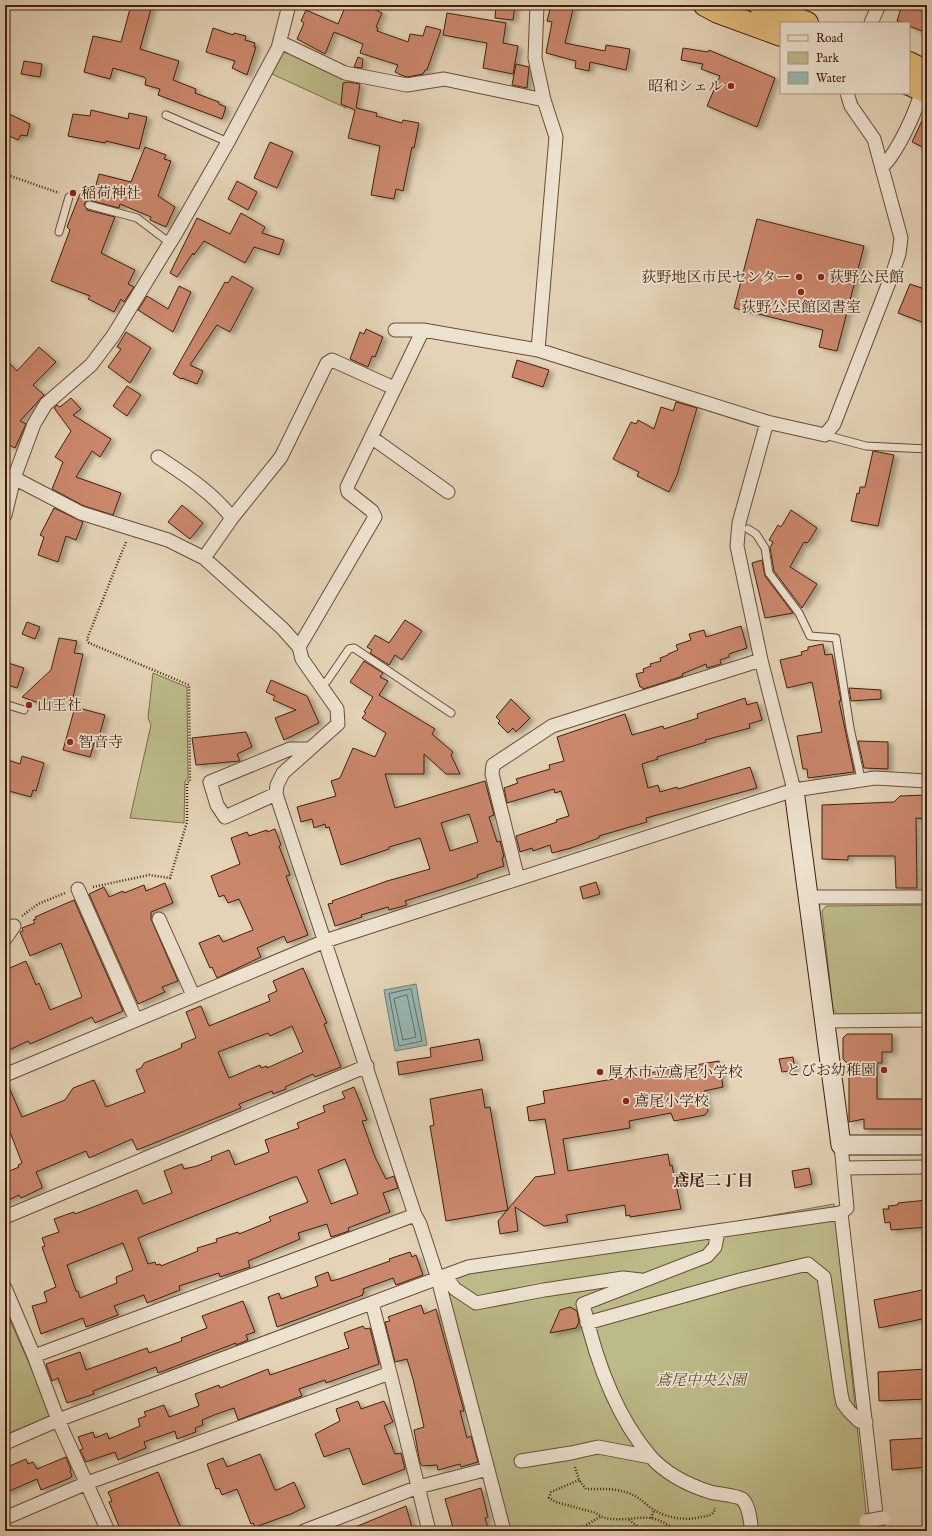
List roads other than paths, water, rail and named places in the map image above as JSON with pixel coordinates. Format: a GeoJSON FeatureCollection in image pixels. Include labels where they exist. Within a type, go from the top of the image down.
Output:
{"type":"FeatureCollection","features":[{"type":"Feature","properties":{"kind":"highway"},"geometry":{"type":"LineString","coordinates":[[705,5],[780,35]]}},
{"type":"Feature","properties":{"kind":"highway"},"geometry":{"type":"LineString","coordinates":[[760,5],[804,22]]}},
{"type":"Feature","properties":{"kind":"highway"},"geometry":{"type":"LineString","coordinates":[[910,66],[921,84]]}},
{"type":"Feature","properties":{"kind":"street"},"geometry":{"type":"LineString","coordinates":[[5,515],[14,478],[34,424],[46,404],[91,366],[113,336],[170,243],[228,142],[280,42],[289,5]]}},
{"type":"Feature","properties":{"kind":"street"},"geometry":{"type":"LineString","coordinates":[[537,5],[535,58],[544,100],[556,137],[538,350]]}},
{"type":"Feature","properties":{"kind":"street"},"geometry":{"type":"LineString","coordinates":[[871,22],[879,5]]}},
{"type":"Feature","properties":{"kind":"street"},"geometry":{"type":"LineString","coordinates":[[280,42],[345,73],[407,86],[444,79],[544,100]]}},
{"type":"Feature","properties":{"kind":"street"},"geometry":{"type":"LineString","coordinates":[[882,167],[890,159],[919,103],[921,84]]}},
{"type":"Feature","properties":{"kind":"street"},"geometry":{"type":"LineString","coordinates":[[395,330],[423,330],[538,350],[767,422],[825,435],[834,424],[899,254],[901,238],[874,139],[851,106],[847,94]]}},
{"type":"Feature","properties":{"kind":"street"},"geometry":{"type":"LineString","coordinates":[[299,646],[375,517],[372,511],[348,492],[347,487],[423,330]]}},
{"type":"Feature","properties":{"kind":"street"},"geometry":{"type":"LineString","coordinates":[[204,558],[232,518],[281,457],[327,363],[332,360],[394,388]]}},
{"type":"Feature","properties":{"kind":"street"},"geometry":{"type":"LineString","coordinates":[[5,1443],[58,1420],[468,1267],[841,1213],[847,1208],[841,1145],[794,790],[761,660],[736,546],[743,526],[767,422]]}},
{"type":"Feature","properties":{"kind":"street"},"geometry":{"type":"LineString","coordinates":[[371,437],[448,492]]}},
{"type":"Feature","properties":{"kind":"street"},"geometry":{"type":"LineString","coordinates":[[158,457],[183,474],[225,509],[232,518]]}},
{"type":"Feature","properties":{"kind":"street"},"geometry":{"type":"LineString","coordinates":[[14,478],[81,513],[168,540],[204,558],[282,628],[299,646],[302,659],[337,709],[338,724],[283,773],[277,785],[276,794],[415,1215],[442,1277],[504,1531]]}},
{"type":"Feature","properties":{"kind":"street"},"geometry":{"type":"LineString","coordinates":[[518,879],[492,774],[493,765],[552,726],[761,660]]}},
{"type":"Feature","properties":{"kind":"street"},"geometry":{"type":"LineString","coordinates":[[276,794],[226,817],[217,805],[210,782],[290,749],[310,749]]}},
{"type":"Feature","properties":{"kind":"street"},"geometry":{"type":"LineString","coordinates":[[5,1075],[325,941],[794,790],[875,778],[927,781]]}},
{"type":"Feature","properties":{"kind":"street"},"geometry":{"type":"LineString","coordinates":[[78,890],[136,1020]]}},
{"type":"Feature","properties":{"kind":"street"},"geometry":{"type":"LineString","coordinates":[[809,897],[927,898]]}},
{"type":"Feature","properties":{"kind":"street"},"geometry":{"type":"LineString","coordinates":[[159,919],[193,995]]}},
{"type":"Feature","properties":{"kind":"street"},"geometry":{"type":"LineString","coordinates":[[5,939],[14,926]]}},
{"type":"Feature","properties":{"kind":"street"},"geometry":{"type":"LineString","coordinates":[[825,1022],[927,1020]]}},
{"type":"Feature","properties":{"kind":"street"},"geometry":{"type":"LineString","coordinates":[[5,1217],[367,1066]]}},
{"type":"Feature","properties":{"kind":"street"},"geometry":{"type":"LineString","coordinates":[[841,1145],[927,1145]]}},
{"type":"Feature","properties":{"kind":"street"},"geometry":{"type":"LineString","coordinates":[[843,1168],[927,1167]]}},
{"type":"Feature","properties":{"kind":"street"},"geometry":{"type":"LineString","coordinates":[[841,1213],[878,1531]]}},
{"type":"Feature","properties":{"kind":"street"},"geometry":{"type":"LineString","coordinates":[[34,1356],[415,1215]]}},
{"type":"Feature","properties":{"kind":"street"},"geometry":{"type":"LineString","coordinates":[[718,1231],[715,1247],[707,1256],[583,1304],[591,1339],[626,1425],[651,1457],[677,1478],[717,1493],[742,1499],[747,1505],[752,1531]]}},
{"type":"Feature","properties":{"kind":"street"},"geometry":{"type":"LineString","coordinates":[[587,1323],[740,1280],[808,1264],[824,1277],[843,1403],[859,1421],[866,1422]]}},
{"type":"Feature","properties":{"kind":"street"},"geometry":{"type":"LineString","coordinates":[[442,1277],[455,1289],[476,1302],[623,1278],[642,1280]]}},
{"type":"Feature","properties":{"kind":"street"},"geometry":{"type":"LineString","coordinates":[[5,1288],[34,1356],[58,1420],[108,1531]]}},
{"type":"Feature","properties":{"kind":"street"},"geometry":{"type":"LineString","coordinates":[[372,1303],[429,1531]]}},
{"type":"Feature","properties":{"kind":"street"},"geometry":{"type":"LineString","coordinates":[[5,1518],[87,1483],[390,1373]]}},
{"type":"Feature","properties":{"kind":"street"},"geometry":{"type":"LineString","coordinates":[[520,1461],[598,1447],[651,1457]]}},
{"type":"Feature","properties":{"kind":"street"},"geometry":{"type":"LineString","coordinates":[[304,1531],[418,1487],[488,1469]]}},
{"type":"Feature","properties":{"kind":"street"},"geometry":{"type":"LineString","coordinates":[[867,1526],[883,1518],[884,1531]]}},
{"type":"Feature","properties":{"kind":"lane"},"geometry":{"type":"LineString","coordinates":[[166,115],[228,142]]}},
{"type":"Feature","properties":{"kind":"lane"},"geometry":{"type":"LineString","coordinates":[[59,232],[69,196]]}},
{"type":"Feature","properties":{"kind":"lane"},"geometry":{"type":"LineString","coordinates":[[89,205],[137,218],[170,243]]}},
{"type":"Feature","properties":{"kind":"lane"},"geometry":{"type":"LineString","coordinates":[[825,435],[866,446],[927,449]]}},
{"type":"Feature","properties":{"kind":"lane"},"geometry":{"type":"LineString","coordinates":[[743,526],[756,534],[765,548],[769,573],[799,612],[810,636],[836,638],[850,728],[861,779]]}},
{"type":"Feature","properties":{"kind":"lane"},"geometry":{"type":"LineString","coordinates":[[321,686],[327,681],[349,649],[354,648],[451,713]]}},
{"type":"Feature","properties":{"kind":"lane"},"geometry":{"type":"LineString","coordinates":[[5,704],[24,710]]}},
{"type":"Feature","properties":{"kind":"water"},"geometry":{"type":"Polygon","coordinates":[[[416,984],[427,1045],[395,1051],[384,990],[416,984]]]}},
{"type":"Feature","properties":{"kind":"place","name":"昭和シェル"},"geometry":{"type":"Point","coordinates":[731,86]}},
{"type":"Feature","properties":{"kind":"place","name":"稲荷神社"},"geometry":{"type":"Point","coordinates":[73,193]}},
{"type":"Feature","properties":{"kind":"place","name":"荻野地区市民センター"},"geometry":{"type":"Point","coordinates":[799,277]}},
{"type":"Feature","properties":{"kind":"place","name":"荻野公民館"},"geometry":{"type":"Point","coordinates":[821,277]}},
{"type":"Feature","properties":{"kind":"place","name":"荻野公民館図書室"},"geometry":{"type":"Point","coordinates":[801,292]}},
{"type":"Feature","properties":{"kind":"place","name":"山王社"},"geometry":{"type":"Point","coordinates":[29,705]}},
{"type":"Feature","properties":{"kind":"place","name":"智音寺"},"geometry":{"type":"Point","coordinates":[70,742]}},
{"type":"Feature","properties":{"kind":"place","name":"とびお幼稚園"},"geometry":{"type":"Point","coordinates":[884,1070]}},
{"type":"Feature","properties":{"kind":"place","name":"厚木市立鳶尾小学校"},"geometry":{"type":"Point","coordinates":[600,1072]}},
{"type":"Feature","properties":{"kind":"place","name":"鳶尾小学校"},"geometry":{"type":"Point","coordinates":[626,1101]}},
{"type":"Feature","properties":{"kind":"district","name":"鳶尾二丁目"},"geometry":{"type":"Point","coordinates":[713,1180]}},
{"type":"Feature","properties":{"kind":"park label","name":"鳶尾中央公園"},"geometry":{"type":"Point","coordinates":[701,1380]}}]}
